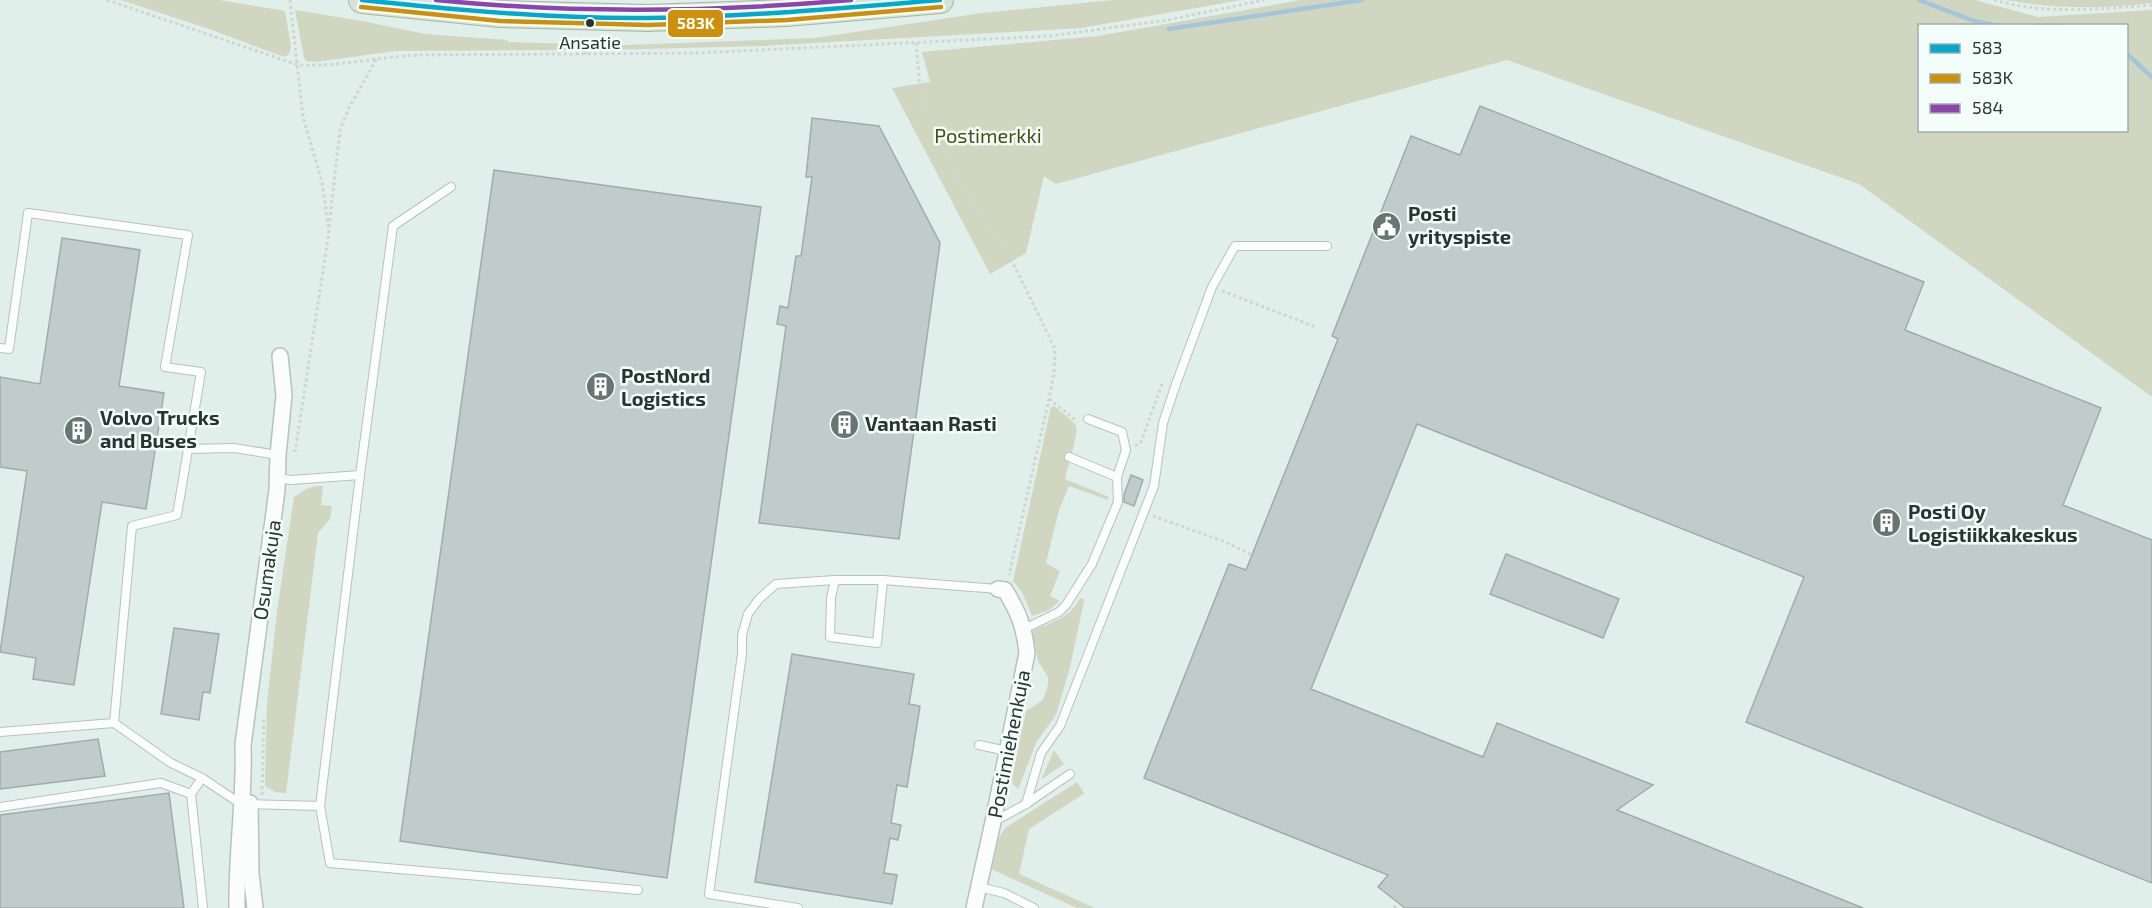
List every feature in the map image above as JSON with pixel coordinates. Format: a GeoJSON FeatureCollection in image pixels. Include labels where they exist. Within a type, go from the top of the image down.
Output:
{"type":"FeatureCollection","features":[{"type":"Feature","properties":{"kind":"highway"},"geometry":{"type":"LineString","coordinates":[[362,0],[500,14],[648,18],[786,13],[940,0]]}},
{"type":"Feature","properties":{"kind":"street","name":"Osumakuja"},"geometry":{"type":"LineString","coordinates":[[255,908],[251,874],[251,804],[245,783],[243,745],[284,479],[278,455],[284,395],[280,356]]}},
{"type":"Feature","properties":{"kind":"street","name":"Postimiehenkuja"},"geometry":{"type":"LineString","coordinates":[[974,908],[1027,653],[1024,629],[1018,612],[1005,590],[998,589]]}},
{"type":"Feature","properties":{"kind":"street","name":"Osumakuja"},"geometry":{"type":"LineString","coordinates":[[237,908],[251,804]]}},
{"type":"Feature","properties":{"kind":"lane"},"geometry":{"type":"LineString","coordinates":[[451,187],[393,226],[320,806],[330,863],[638,890]]}},
{"type":"Feature","properties":{"kind":"lane"},"geometry":{"type":"LineString","coordinates":[[0,348],[9,349],[28,213],[188,235],[165,367],[201,372],[177,515],[132,526],[114,723]]}},
{"type":"Feature","properties":{"kind":"lane"},"geometry":{"type":"LineString","coordinates":[[1026,804],[1041,753],[1060,726],[1154,486],[1163,423],[1212,287],[1235,246],[1327,246]]}},
{"type":"Feature","properties":{"kind":"lane"},"geometry":{"type":"LineString","coordinates":[[1024,629],[1059,612],[1066,605],[1092,564],[1118,502],[1117,477],[1126,450],[1122,432],[1088,419]]}},
{"type":"Feature","properties":{"kind":"lane"},"geometry":{"type":"LineString","coordinates":[[188,449],[234,448],[278,455]]}},
{"type":"Feature","properties":{"kind":"lane"},"geometry":{"type":"LineString","coordinates":[[1069,457],[1117,477]]}},
{"type":"Feature","properties":{"kind":"lane"},"geometry":{"type":"LineString","coordinates":[[284,479],[360,475]]}},
{"type":"Feature","properties":{"kind":"lane"},"geometry":{"type":"LineString","coordinates":[[835,580],[831,598],[830,637],[877,643],[883,580]]}},
{"type":"Feature","properties":{"kind":"lane"},"geometry":{"type":"LineString","coordinates":[[798,908],[709,894],[742,654],[742,635],[748,614],[759,599],[776,584],[883,580],[998,589]]}},
{"type":"Feature","properties":{"kind":"lane"},"geometry":{"type":"LineString","coordinates":[[0,732],[114,723],[171,763],[251,804],[320,806]]}},
{"type":"Feature","properties":{"kind":"lane"},"geometry":{"type":"LineString","coordinates":[[979,744],[1007,750]]}},
{"type":"Feature","properties":{"kind":"lane"},"geometry":{"type":"LineString","coordinates":[[993,822],[1026,804],[1070,774]]}},
{"type":"Feature","properties":{"kind":"lane"},"geometry":{"type":"LineString","coordinates":[[202,778],[191,794],[203,908]]}},
{"type":"Feature","properties":{"kind":"lane"},"geometry":{"type":"LineString","coordinates":[[0,807],[161,783],[191,794]]}},
{"type":"Feature","properties":{"kind":"lane"},"geometry":{"type":"LineString","coordinates":[[979,887],[1004,893],[1031,908]]}},
{"type":"Feature","properties":{"kind":"path"},"geometry":{"type":"LineString","coordinates":[[106,0],[298,65],[319,66],[377,57],[418,55],[698,53],[1050,36],[1168,20],[1264,0]]}},
{"type":"Feature","properties":{"kind":"path"},"geometry":{"type":"LineString","coordinates":[[290,0],[303,117],[322,182],[329,232]]}},
{"type":"Feature","properties":{"kind":"path"},"geometry":{"type":"LineString","coordinates":[[1994,0],[2030,9],[2060,10],[2152,5]]}},
{"type":"Feature","properties":{"kind":"path"},"geometry":{"type":"LineString","coordinates":[[585,54],[589,43]]}},
{"type":"Feature","properties":{"kind":"path"},"geometry":{"type":"LineString","coordinates":[[916,43],[920,88],[929,119],[960,182],[1014,265],[1055,349],[1054,373],[1049,399],[1010,571]]}},
{"type":"Feature","properties":{"kind":"path"},"geometry":{"type":"LineString","coordinates":[[284,479],[329,232],[340,130],[349,108],[377,57]]}},
{"type":"Feature","properties":{"kind":"path"},"geometry":{"type":"LineString","coordinates":[[1049,399],[1077,422],[1088,419]]}},
{"type":"Feature","properties":{"kind":"path"},"geometry":{"type":"LineString","coordinates":[[1156,516],[1223,541],[1252,555]]}},
{"type":"Feature","properties":{"kind":"path"},"geometry":{"type":"LineString","coordinates":[[251,804],[264,716]]}},
{"type":"Feature","properties":{"kind":"path"},"geometry":{"type":"LineString","coordinates":[[1395,908],[1396,902]]}},
{"type":"Feature","properties":{"kind":"green space"},"geometry":{"type":"Polygon","coordinates":[[[121,0],[219,0],[285,11],[291,47],[289,54],[284,57],[121,0]]]}},
{"type":"Feature","properties":{"kind":"green space"},"geometry":{"type":"Polygon","coordinates":[[[1113,0],[1242,0],[1081,28],[762,46],[600,50],[599,46],[815,38],[982,13],[1113,0]]]}},
{"type":"Feature","properties":{"kind":"green space","name":"Postimerkki"},"geometry":{"type":"Polygon","coordinates":[[[1301,0],[1975,0],[2038,17],[2152,10],[2152,397],[1859,184],[1507,60],[1056,184],[1044,176],[1026,253],[990,274],[892,88],[930,82],[922,52],[1098,36],[1301,0]]]}},
{"type":"Feature","properties":{"kind":"green space"},"geometry":{"type":"Polygon","coordinates":[[[2006,0],[2152,0],[2152,3],[2079,7],[2006,0]]]}},
{"type":"Feature","properties":{"kind":"green space"},"geometry":{"type":"Polygon","coordinates":[[[295,10],[425,34],[507,40],[508,42],[575,44],[575,50],[396,51],[315,62],[307,61],[304,58],[295,10]]]}},
{"type":"Feature","properties":{"kind":"green space"},"geometry":{"type":"Polygon","coordinates":[[[1054,406],[1076,426],[1065,479],[1109,497],[1108,500],[1069,486],[1059,510],[1046,563],[1060,571],[1050,596],[1060,601],[1049,610],[1032,616],[1022,592],[1013,581],[1051,407],[1054,406]]]}},
{"type":"Feature","properties":{"kind":"green space"},"geometry":{"type":"Polygon","coordinates":[[[316,486],[323,486],[321,505],[332,506],[330,519],[318,533],[286,793],[275,792],[265,786],[267,703],[277,612],[294,497],[316,486]]]}},
{"type":"Feature","properties":{"kind":"green space"},"geometry":{"type":"Polygon","coordinates":[[[1080,598],[1084,601],[1070,667],[1056,715],[1037,741],[1018,789],[1013,784],[1012,778],[1026,711],[1043,700],[1048,685],[1048,677],[1038,661],[1033,633],[1034,630],[1055,621],[1072,610],[1080,598]]]}},
{"type":"Feature","properties":{"kind":"green space"},"geometry":{"type":"Polygon","coordinates":[[[1054,750],[1064,764],[1042,779],[1042,778],[1054,750]]]}},
{"type":"Feature","properties":{"kind":"green space"},"geometry":{"type":"Polygon","coordinates":[[[1077,782],[1084,793],[1082,795],[1029,829],[1019,874],[1095,908],[1077,908],[992,868],[999,838],[1005,828],[1077,782]]]}},
{"type":"Feature","properties":{"kind":"building","name":"Posti Oy Logistiikkakeskus"},"geometry":{"type":"Polygon","coordinates":[[[1480,106],[1924,282],[1905,330],[2101,408],[2063,505],[2152,540],[2152,883],[1746,722],[1804,577],[1417,424],[1311,689],[1483,757],[1497,723],[1653,785],[1617,810],[1863,908],[1405,908],[1378,887],[1388,875],[1144,778],[1229,564],[1246,570],[1338,339],[1332,336],[1411,136],[1460,155],[1480,106]]]}},
{"type":"Feature","properties":{"kind":"building","name":"Vantaan Rasti"},"geometry":{"type":"Polygon","coordinates":[[[812,118],[879,126],[940,243],[899,539],[759,523],[786,326],[777,324],[780,306],[788,308],[796,256],[801,256],[812,177],[806,177],[812,118]]]}},
{"type":"Feature","properties":{"kind":"building","name":"PostNord Logistics"},"geometry":{"type":"Polygon","coordinates":[[[494,170],[761,207],[667,878],[400,841],[494,170]]]}},
{"type":"Feature","properties":{"kind":"building","name":"Volvo Trucks and Buses"},"geometry":{"type":"Polygon","coordinates":[[[62,238],[140,250],[119,386],[164,393],[146,509],[102,502],[74,685],[33,679],[36,658],[0,652],[27,471],[0,467],[0,377],[40,384],[62,238]]]}},
{"type":"Feature","properties":{"kind":"building"},"geometry":{"type":"Polygon","coordinates":[[[1131,475],[1143,480],[1134,506],[1124,502],[1131,475]]]}},
{"type":"Feature","properties":{"kind":"building"},"geometry":{"type":"Polygon","coordinates":[[[1506,554],[1619,599],[1603,638],[1490,594],[1506,554]]]}},
{"type":"Feature","properties":{"kind":"building"},"geometry":{"type":"Polygon","coordinates":[[[174,628],[219,634],[210,693],[203,692],[199,720],[161,714],[174,628]]]}},
{"type":"Feature","properties":{"kind":"building"},"geometry":{"type":"Polygon","coordinates":[[[792,654],[914,674],[909,704],[920,706],[907,787],[897,785],[891,823],[901,825],[898,840],[890,838],[884,873],[897,875],[892,904],[755,882],[792,654]]]}},
{"type":"Feature","properties":{"kind":"building"},"geometry":{"type":"Polygon","coordinates":[[[98,739],[105,776],[0,789],[0,752],[98,739]]]}},
{"type":"Feature","properties":{"kind":"building"},"geometry":{"type":"Polygon","coordinates":[[[169,793],[184,908],[0,908],[0,815],[169,793]]]}},
{"type":"Feature","properties":{"kind":"waterway"},"geometry":{"type":"LineString","coordinates":[[1169,29],[1362,0]]}},
{"type":"Feature","properties":{"kind":"waterway"},"geometry":{"type":"LineString","coordinates":[[1919,0],[1974,21],[1989,24]]}},
{"type":"Feature","properties":{"kind":"waterway"},"geometry":{"type":"LineString","coordinates":[[2128,55],[2152,77]]}},
{"type":"Feature","properties":{"kind":"transit line","name":"583"},"geometry":{"type":"LineString","coordinates":[[362,0],[469,10],[613,18],[758,14],[940,0]]}},
{"type":"Feature","properties":{"kind":"transit line","name":"584"},"geometry":{"type":"LineString","coordinates":[[436,0],[540,8],[644,10],[747,7],[851,0]]}},
{"type":"Feature","properties":{"kind":"transit line","name":"583K"},"geometry":{"type":"LineString","coordinates":[[361,7],[500,21],[648,25],[787,20],[941,7]]}},
{"type":"Feature","properties":{"kind":"place","name":"Ansatie"},"geometry":{"type":"Point","coordinates":[590,23]}},
{"type":"Feature","properties":{"kind":"place","name":"Posti yrityspiste"},"geometry":{"type":"Point","coordinates":[1387,226]}},
{"type":"Feature","properties":{"kind":"place","name":"PostNord Logistics"},"geometry":{"type":"Point","coordinates":[600,387]}},
{"type":"Feature","properties":{"kind":"place","name":"Vantaan Rasti"},"geometry":{"type":"Point","coordinates":[844,424]}},
{"type":"Feature","properties":{"kind":"place","name":"Volvo Trucks and Buses"},"geometry":{"type":"Point","coordinates":[79,430]}},
{"type":"Feature","properties":{"kind":"place","name":"Posti Oy Logistiikkakeskus"},"geometry":{"type":"Point","coordinates":[1887,523]}}]}
